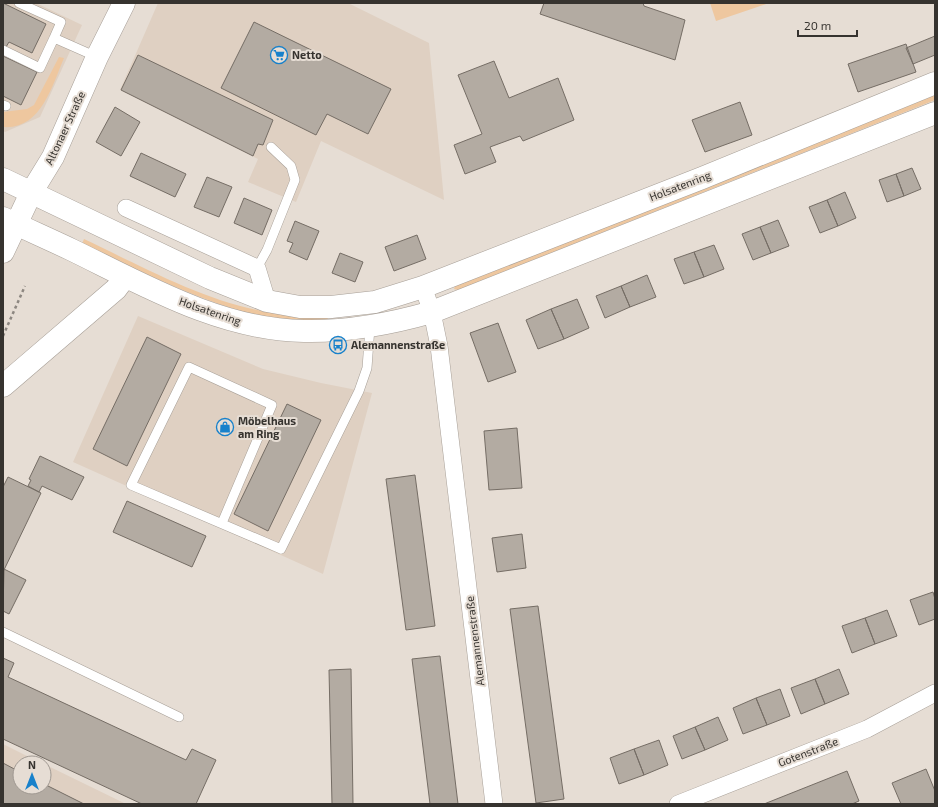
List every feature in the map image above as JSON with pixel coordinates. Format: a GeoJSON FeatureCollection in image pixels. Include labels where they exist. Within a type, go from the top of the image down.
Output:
{"type":"FeatureCollection","features":[{"type":"Feature","properties":{"kind":"main road","name":"Altonaer Straße"},"geometry":{"type":"LineString","coordinates":[[3,252],[10,221],[31,193],[53,157],[97,57],[124,3]]}},
{"type":"Feature","properties":{"kind":"main road","name":"Holsatenring"},"geometry":{"type":"LineString","coordinates":[[3,180],[210,278],[267,301],[300,307],[331,307],[375,302],[423,287],[710,175],[935,83]]}},
{"type":"Feature","properties":{"kind":"main road","name":"Holsatenring"},"geometry":{"type":"LineString","coordinates":[[10,221],[125,277],[185,303],[232,320],[267,328],[303,331],[331,331],[370,327],[432,312],[935,113]]}},
{"type":"Feature","properties":{"kind":"main road"},"geometry":{"type":"LineString","coordinates":[[3,386],[116,289],[125,277]]}},
{"type":"Feature","properties":{"kind":"street"},"geometry":{"type":"LineString","coordinates":[[126,208],[257,268],[267,301]]}},
{"type":"Feature","properties":{"kind":"street"},"geometry":{"type":"LineString","coordinates":[[423,287],[432,312]]}},
{"type":"Feature","properties":{"kind":"street","name":"Alemannenstraße"},"geometry":{"type":"LineString","coordinates":[[432,312],[440,354],[494,804]]}},
{"type":"Feature","properties":{"kind":"street","name":"Gotenstraße"},"geometry":{"type":"LineString","coordinates":[[678,804],[867,729],[935,693]]}},
{"type":"Feature","properties":{"kind":"lane"},"geometry":{"type":"LineString","coordinates":[[3,50],[40,68],[61,22],[19,3]]}},
{"type":"Feature","properties":{"kind":"lane"},"geometry":{"type":"LineString","coordinates":[[54,38],[97,57]]}},
{"type":"Feature","properties":{"kind":"lane"},"geometry":{"type":"LineString","coordinates":[[257,268],[267,250],[295,180],[291,166],[271,148]]}},
{"type":"Feature","properties":{"kind":"lane"},"geometry":{"type":"LineString","coordinates":[[222,523],[272,405],[189,367],[131,485],[281,549],[359,391],[367,368],[370,327]]}},
{"type":"Feature","properties":{"kind":"lane"},"geometry":{"type":"LineString","coordinates":[[3,632],[179,717]]}},
{"type":"Feature","properties":{"kind":"path"},"geometry":{"type":"LineString","coordinates":[[3,336],[25,286]]}},
{"type":"Feature","properties":{"kind":"shaded area"},"geometry":{"type":"Polygon","coordinates":[[[3,3],[36,3],[82,25],[40,117],[5,132],[3,131],[3,3]]]}},
{"type":"Feature","properties":{"kind":"shaded area"},"geometry":{"type":"Polygon","coordinates":[[[158,3],[348,3],[429,43],[444,200],[321,141],[296,202],[248,182],[258,159],[120,90],[158,3]]]}},
{"type":"Feature","properties":{"kind":"shaded area"},"geometry":{"type":"Polygon","coordinates":[[[710,3],[769,3],[716,21],[710,3]]]}},
{"type":"Feature","properties":{"kind":"shaded area"},"geometry":{"type":"Polygon","coordinates":[[[59,57],[64,58],[55,81],[36,114],[27,121],[16,126],[3,127],[3,112],[27,109],[34,105],[59,57]]]}},
{"type":"Feature","properties":{"kind":"shaded area"},"geometry":{"type":"Polygon","coordinates":[[[935,95],[935,100],[458,290],[454,289],[455,286],[935,95]]]}},
{"type":"Feature","properties":{"kind":"shaded area"},"geometry":{"type":"Polygon","coordinates":[[[84,239],[149,271],[195,291],[218,299],[263,311],[327,317],[328,319],[326,321],[275,319],[236,310],[191,293],[82,244],[84,239]]]}},
{"type":"Feature","properties":{"kind":"shaded area","name":"Möbelhaus am Ring"},"geometry":{"type":"Polygon","coordinates":[[[138,316],[263,369],[321,383],[372,393],[323,574],[73,462],[138,316]]]}},
{"type":"Feature","properties":{"kind":"shaded area"},"geometry":{"type":"Polygon","coordinates":[[[3,744],[25,755],[12,755],[12,795],[52,795],[52,768],[126,804],[3,804],[3,744]]]}},
{"type":"Feature","properties":{"kind":"building"},"geometry":{"type":"Polygon","coordinates":[[[3,3],[46,24],[32,53],[9,42],[6,47],[3,46],[3,3]]]}},
{"type":"Feature","properties":{"kind":"building"},"geometry":{"type":"Polygon","coordinates":[[[544,3],[643,3],[644,6],[685,20],[675,60],[540,14],[544,3]]]}},
{"type":"Feature","properties":{"kind":"building","name":"Netto"},"geometry":{"type":"Polygon","coordinates":[[[254,22],[391,89],[368,134],[327,114],[316,135],[221,88],[254,22]]]}},
{"type":"Feature","properties":{"kind":"building"},"geometry":{"type":"Polygon","coordinates":[[[935,36],[935,55],[913,64],[906,48],[935,36]]]}},
{"type":"Feature","properties":{"kind":"building"},"geometry":{"type":"Polygon","coordinates":[[[906,44],[916,72],[858,92],[848,64],[906,44]]]}},
{"type":"Feature","properties":{"kind":"building"},"geometry":{"type":"Polygon","coordinates":[[[138,55],[273,120],[263,145],[258,144],[253,156],[121,90],[138,55]]]}},
{"type":"Feature","properties":{"kind":"building"},"geometry":{"type":"Polygon","coordinates":[[[3,56],[37,72],[21,105],[3,96],[3,56]]]}},
{"type":"Feature","properties":{"kind":"building"},"geometry":{"type":"Polygon","coordinates":[[[494,61],[509,98],[558,78],[574,120],[523,141],[520,136],[490,147],[496,162],[465,174],[454,145],[482,134],[458,75],[494,61]]]}},
{"type":"Feature","properties":{"kind":"building"},"geometry":{"type":"Polygon","coordinates":[[[740,102],[752,135],[705,152],[692,120],[740,102]]]}},
{"type":"Feature","properties":{"kind":"building"},"geometry":{"type":"Polygon","coordinates":[[[115,107],[140,122],[121,156],[96,142],[115,107]]]}},
{"type":"Feature","properties":{"kind":"building"},"geometry":{"type":"Polygon","coordinates":[[[141,153],[186,174],[175,197],[130,176],[141,153]]]}},
{"type":"Feature","properties":{"kind":"building"},"geometry":{"type":"Polygon","coordinates":[[[912,168],[921,189],[904,196],[896,174],[912,168]]]}},
{"type":"Feature","properties":{"kind":"building"},"geometry":{"type":"Polygon","coordinates":[[[896,174],[904,196],[887,202],[879,180],[896,174]]]}},
{"type":"Feature","properties":{"kind":"building"},"geometry":{"type":"Polygon","coordinates":[[[207,177],[232,187],[219,217],[194,207],[207,177]]]}},
{"type":"Feature","properties":{"kind":"building"},"geometry":{"type":"Polygon","coordinates":[[[845,192],[856,218],[838,226],[827,200],[845,192]]]}},
{"type":"Feature","properties":{"kind":"building"},"geometry":{"type":"Polygon","coordinates":[[[244,198],[272,210],[262,235],[234,223],[244,198]]]}},
{"type":"Feature","properties":{"kind":"building"},"geometry":{"type":"Polygon","coordinates":[[[827,200],[838,226],[820,233],[809,207],[827,200]]]}},
{"type":"Feature","properties":{"kind":"building"},"geometry":{"type":"Polygon","coordinates":[[[778,220],[789,246],[771,253],[760,227],[778,220]]]}},
{"type":"Feature","properties":{"kind":"building"},"geometry":{"type":"Polygon","coordinates":[[[295,221],[319,231],[307,260],[289,252],[293,243],[287,241],[295,221]]]}},
{"type":"Feature","properties":{"kind":"building"},"geometry":{"type":"Polygon","coordinates":[[[760,227],[771,253],[753,260],[742,234],[760,227]]]}},
{"type":"Feature","properties":{"kind":"building"},"geometry":{"type":"Polygon","coordinates":[[[417,235],[426,259],[394,271],[385,247],[417,235]]]}},
{"type":"Feature","properties":{"kind":"building"},"geometry":{"type":"Polygon","coordinates":[[[714,245],[724,269],[704,277],[694,252],[714,245]]]}},
{"type":"Feature","properties":{"kind":"building"},"geometry":{"type":"Polygon","coordinates":[[[694,252],[704,277],[684,284],[674,259],[694,252]]]}},
{"type":"Feature","properties":{"kind":"building"},"geometry":{"type":"Polygon","coordinates":[[[340,253],[363,262],[355,282],[332,273],[340,253]]]}},
{"type":"Feature","properties":{"kind":"building"},"geometry":{"type":"Polygon","coordinates":[[[647,275],[656,297],[630,307],[621,286],[647,275]]]}},
{"type":"Feature","properties":{"kind":"building"},"geometry":{"type":"Polygon","coordinates":[[[621,286],[630,307],[605,318],[596,296],[621,286]]]}},
{"type":"Feature","properties":{"kind":"building"},"geometry":{"type":"Polygon","coordinates":[[[577,299],[589,328],[564,339],[551,309],[577,299]]]}},
{"type":"Feature","properties":{"kind":"building"},"geometry":{"type":"Polygon","coordinates":[[[551,309],[564,339],[538,349],[526,320],[551,309]]]}},
{"type":"Feature","properties":{"kind":"building"},"geometry":{"type":"Polygon","coordinates":[[[498,323],[516,372],[488,382],[470,333],[498,323]]]}},
{"type":"Feature","properties":{"kind":"building"},"geometry":{"type":"Polygon","coordinates":[[[147,337],[181,354],[127,466],[93,449],[147,337]]]}},
{"type":"Feature","properties":{"kind":"building"},"geometry":{"type":"Polygon","coordinates":[[[287,404],[321,420],[268,531],[234,514],[287,404]]]}},
{"type":"Feature","properties":{"kind":"building"},"geometry":{"type":"Polygon","coordinates":[[[517,428],[522,488],[489,490],[484,431],[517,428]]]}},
{"type":"Feature","properties":{"kind":"building"},"geometry":{"type":"Polygon","coordinates":[[[40,456],[84,477],[72,500],[42,486],[39,492],[28,486],[31,480],[29,479],[40,456]]]}},
{"type":"Feature","properties":{"kind":"building"},"geometry":{"type":"Polygon","coordinates":[[[415,475],[435,626],[406,630],[386,479],[415,475]]]}},
{"type":"Feature","properties":{"kind":"building"},"geometry":{"type":"Polygon","coordinates":[[[8,477],[41,493],[3,572],[3,487],[8,477]]]}},
{"type":"Feature","properties":{"kind":"building"},"geometry":{"type":"Polygon","coordinates":[[[127,501],[206,536],[192,567],[113,532],[127,501]]]}},
{"type":"Feature","properties":{"kind":"building"},"geometry":{"type":"Polygon","coordinates":[[[522,534],[526,568],[497,572],[492,538],[522,534]]]}},
{"type":"Feature","properties":{"kind":"building"},"geometry":{"type":"Polygon","coordinates":[[[4,569],[26,580],[9,614],[3,611],[4,569]]]}},
{"type":"Feature","properties":{"kind":"building"},"geometry":{"type":"Polygon","coordinates":[[[933,592],[935,599],[935,619],[919,625],[910,600],[933,592]]]}},
{"type":"Feature","properties":{"kind":"building"},"geometry":{"type":"Polygon","coordinates":[[[538,606],[564,799],[536,803],[510,609],[538,606]]]}},
{"type":"Feature","properties":{"kind":"building"},"geometry":{"type":"Polygon","coordinates":[[[887,610],[897,636],[875,644],[865,618],[887,610]]]}},
{"type":"Feature","properties":{"kind":"building"},"geometry":{"type":"Polygon","coordinates":[[[865,618],[875,644],[852,653],[842,626],[865,618]]]}},
{"type":"Feature","properties":{"kind":"building"},"geometry":{"type":"Polygon","coordinates":[[[440,656],[458,804],[430,804],[412,659],[440,656]]]}},
{"type":"Feature","properties":{"kind":"building"},"geometry":{"type":"Polygon","coordinates":[[[3,658],[14,663],[8,677],[186,760],[192,749],[216,760],[196,804],[142,804],[52,762],[52,755],[37,755],[3,739],[3,658]]]}},
{"type":"Feature","properties":{"kind":"building"},"geometry":{"type":"Polygon","coordinates":[[[351,669],[353,804],[332,804],[329,670],[351,669]]]}},
{"type":"Feature","properties":{"kind":"building"},"geometry":{"type":"Polygon","coordinates":[[[839,669],[849,694],[825,704],[815,679],[839,669]]]}},
{"type":"Feature","properties":{"kind":"building"},"geometry":{"type":"Polygon","coordinates":[[[815,679],[825,704],[801,714],[791,688],[815,679]]]}},
{"type":"Feature","properties":{"kind":"building"},"geometry":{"type":"Polygon","coordinates":[[[780,689],[790,716],[767,725],[756,698],[780,689]]]}},
{"type":"Feature","properties":{"kind":"building"},"geometry":{"type":"Polygon","coordinates":[[[756,698],[767,725],[743,734],[733,708],[756,698]]]}},
{"type":"Feature","properties":{"kind":"building"},"geometry":{"type":"Polygon","coordinates":[[[718,717],[728,740],[705,750],[695,727],[718,717]]]}},
{"type":"Feature","properties":{"kind":"building"},"geometry":{"type":"Polygon","coordinates":[[[695,727],[705,750],[682,759],[673,736],[695,727]]]}},
{"type":"Feature","properties":{"kind":"building"},"geometry":{"type":"Polygon","coordinates":[[[659,740],[668,765],[644,775],[634,749],[659,740]]]}},
{"type":"Feature","properties":{"kind":"building"},"geometry":{"type":"Polygon","coordinates":[[[634,749],[644,775],[619,784],[610,758],[634,749]]]}},
{"type":"Feature","properties":{"kind":"building"},"geometry":{"type":"Polygon","coordinates":[[[3,763],[12,768],[12,795],[52,795],[52,788],[84,804],[3,804],[3,763]]]}},
{"type":"Feature","properties":{"kind":"building"},"geometry":{"type":"Polygon","coordinates":[[[926,769],[935,791],[935,804],[901,804],[892,783],[926,769]]]}},
{"type":"Feature","properties":{"kind":"building"},"geometry":{"type":"Polygon","coordinates":[[[847,771],[859,801],[852,804],[764,804],[847,771]]]}},
{"type":"Feature","properties":{"kind":"place","name":"Netto"},"geometry":{"type":"Point","coordinates":[279,55]}},
{"type":"Feature","properties":{"kind":"place","name":"Alemannenstraße"},"geometry":{"type":"Point","coordinates":[338,345]}},
{"type":"Feature","properties":{"kind":"place","name":"Möbelhaus am Ring"},"geometry":{"type":"Point","coordinates":[225,427]}}]}
